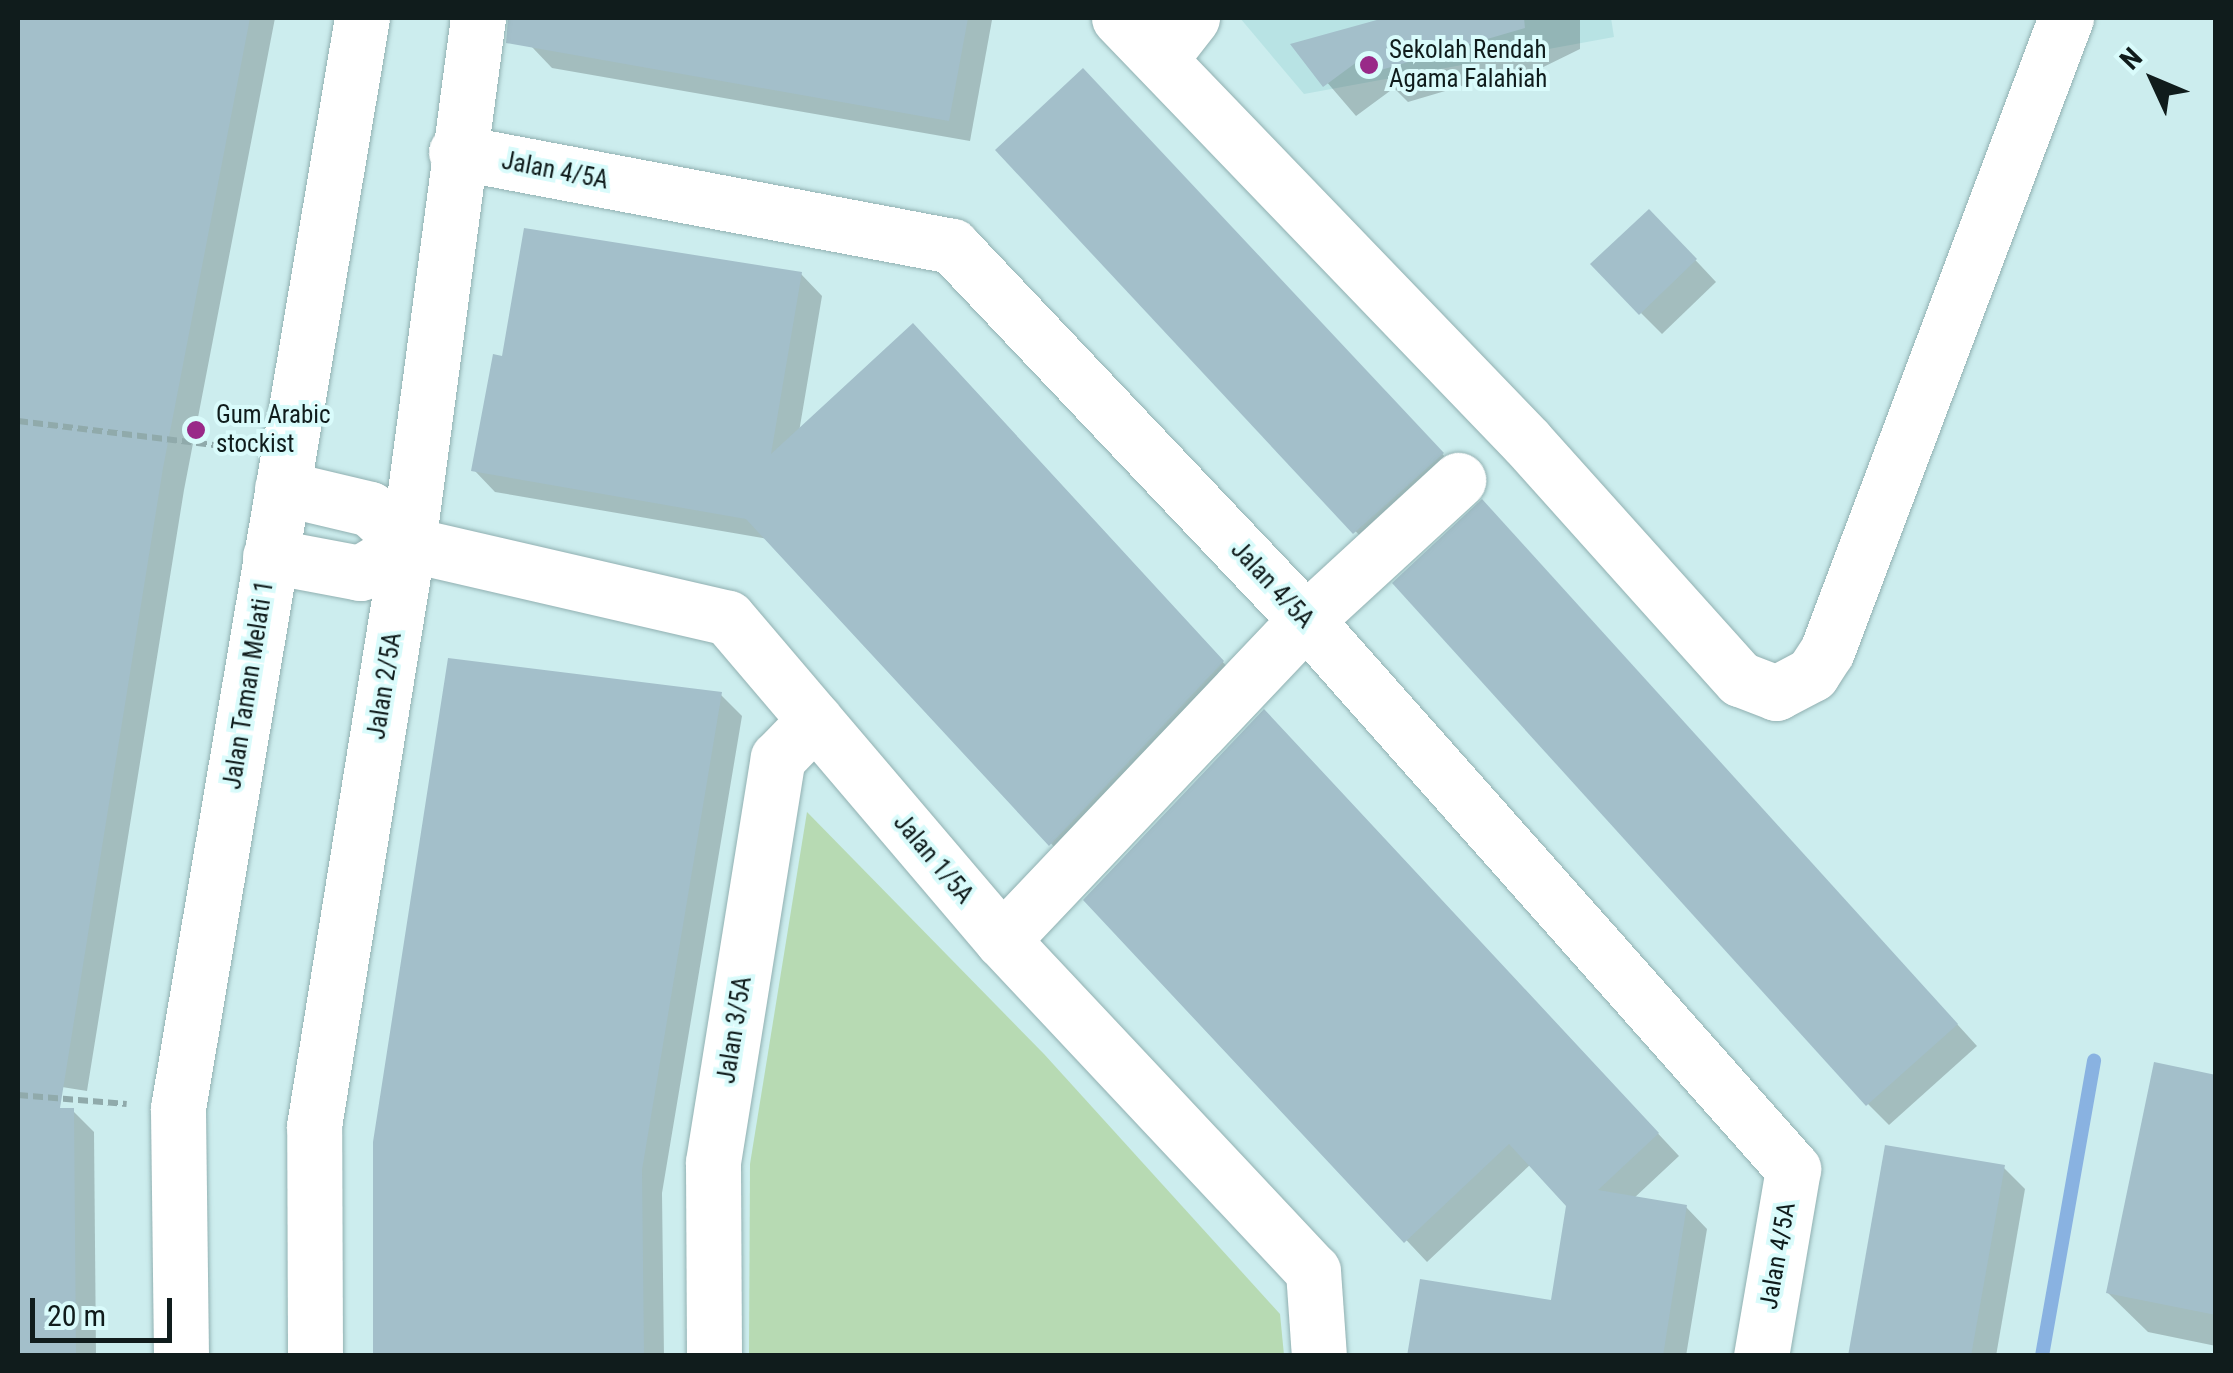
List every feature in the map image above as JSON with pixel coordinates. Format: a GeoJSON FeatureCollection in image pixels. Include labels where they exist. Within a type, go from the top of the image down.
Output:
{"type":"FeatureCollection","features":[{"type":"Feature","properties":{"kind":"street","name":"Jalan Taman Melati 1"},"geometry":{"type":"LineString","coordinates":[[181,1356],[178,1108],[362,18]]}},
{"type":"Feature","properties":{"kind":"street","name":"Jalan 2/5A"},"geometry":{"type":"LineString","coordinates":[[315,1356],[314,1126],[408,544],[456,152],[478,18]]}},
{"type":"Feature","properties":{"kind":"street"},"geometry":{"type":"LineString","coordinates":[[1119,18],[1176,38],[1740,680],[1776,693],[1812,674],[1827,651],[2066,18]]}},
{"type":"Feature","properties":{"kind":"street","name":"Jalan 4/5A"},"geometry":{"type":"LineString","coordinates":[[456,152],[952,246],[1306,620],[1793,1170],[1761,1356]]}},
{"type":"Feature","properties":{"kind":"street","name":"Jalan 1/5A"},"geometry":{"type":"LineString","coordinates":[[285,471],[370,509],[408,544],[728,618],[1002,940],[1313,1271],[1319,1356]]}},
{"type":"Feature","properties":{"kind":"street"},"geometry":{"type":"LineString","coordinates":[[1002,940],[1306,620],[1458,480]]}},
{"type":"Feature","properties":{"kind":"street"},"geometry":{"type":"LineString","coordinates":[[270,556],[360,573],[408,544]]}},
{"type":"Feature","properties":{"kind":"street","name":"Jalan 3/5A"},"geometry":{"type":"LineString","coordinates":[[714,1356],[716,1143],[778,758],[815,720]]}},
{"type":"Feature","properties":{"kind":"path"},"geometry":{"type":"LineString","coordinates":[[18,421],[285,471]]}},
{"type":"Feature","properties":{"kind":"path"},"geometry":{"type":"LineString","coordinates":[[18,1095],[178,1108]]}},
{"type":"Feature","properties":{"kind":"shaded area","name":"Sekolah Rendah Agama Falahiah"},"geometry":{"type":"Polygon","coordinates":[[[1240,18],[1611,18],[1614,37],[1304,94],[1240,18]]]}},
{"type":"Feature","properties":{"kind":"green space"},"geometry":{"type":"Polygon","coordinates":[[[807,812],[1044,1054],[1280,1314],[1284,1355],[749,1355],[750,1164],[807,812]]]}},
{"type":"Feature","properties":{"kind":"building"},"geometry":{"type":"Polygon","coordinates":[[[18,18],[250,18],[163,468],[60,1108],[74,1108],[76,1356],[18,1356],[18,18]]]}},
{"type":"Feature","properties":{"kind":"building"},"geometry":{"type":"Polygon","coordinates":[[[508,18],[968,18],[949,121],[506,43],[508,18]]]}},
{"type":"Feature","properties":{"kind":"building"},"geometry":{"type":"Polygon","coordinates":[[[1384,18],[1524,18],[1525,28],[1374,72],[1369,53],[1323,87],[1290,44],[1384,18]]]}},
{"type":"Feature","properties":{"kind":"building"},"geometry":{"type":"Polygon","coordinates":[[[1083,68],[1444,453],[1353,534],[995,150],[1083,68]]]}},
{"type":"Feature","properties":{"kind":"building"},"geometry":{"type":"Polygon","coordinates":[[[1649,209],[1697,259],[1639,315],[1590,264],[1649,209]]]}},
{"type":"Feature","properties":{"kind":"building"},"geometry":{"type":"Polygon","coordinates":[[[524,228],[802,272],[771,454],[913,323],[1224,661],[1049,846],[746,519],[471,471],[493,354],[502,356],[524,228]]]}},
{"type":"Feature","properties":{"kind":"building"},"geometry":{"type":"Polygon","coordinates":[[[1482,499],[1958,1024],[1866,1106],[1392,583],[1482,499]]]}},
{"type":"Feature","properties":{"kind":"building"},"geometry":{"type":"Polygon","coordinates":[[[448,658],[722,692],[642,1170],[644,1356],[373,1356],[373,1142],[448,658]]]}},
{"type":"Feature","properties":{"kind":"building"},"geometry":{"type":"Polygon","coordinates":[[[1264,709],[1659,1133],[1598,1190],[1687,1205],[1663,1356],[1407,1356],[1420,1279],[1551,1300],[1566,1206],[1509,1144],[1404,1243],[1083,900],[1264,709]]]}},
{"type":"Feature","properties":{"kind":"building"},"geometry":{"type":"Polygon","coordinates":[[[2154,1062],[2216,1075],[2216,1315],[2106,1293],[2154,1062]]]}},
{"type":"Feature","properties":{"kind":"building"},"geometry":{"type":"Polygon","coordinates":[[[1885,1145],[2005,1165],[1971,1356],[1848,1356],[1885,1145]]]}},
{"type":"Feature","properties":{"kind":"waterway"},"geometry":{"type":"LineString","coordinates":[[2042,1356],[2094,1061]]}},
{"type":"Feature","properties":{"kind":"place","name":"Sekolah Rendah Agama Falahiah"},"geometry":{"type":"Point","coordinates":[1369,65]}},
{"type":"Feature","properties":{"kind":"place","name":"Gum Arabic stockist"},"geometry":{"type":"Point","coordinates":[196,430]}}]}
